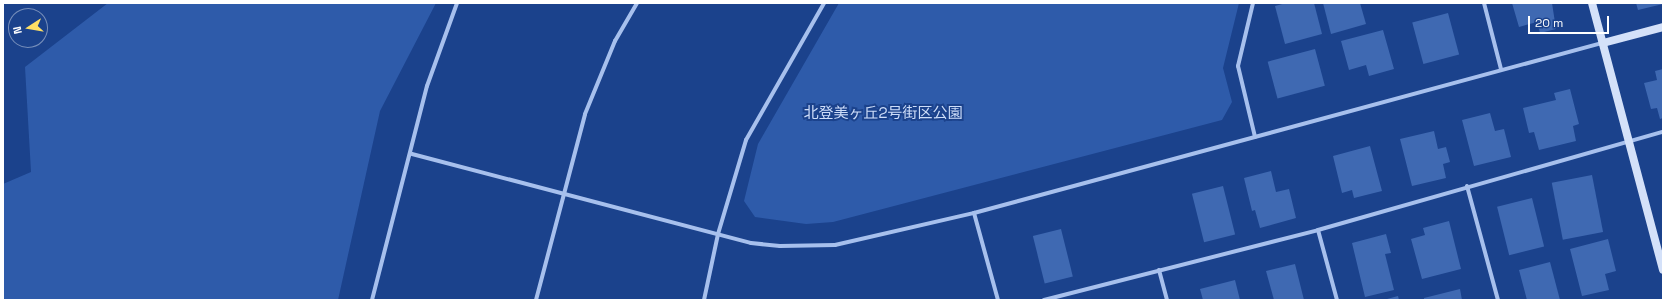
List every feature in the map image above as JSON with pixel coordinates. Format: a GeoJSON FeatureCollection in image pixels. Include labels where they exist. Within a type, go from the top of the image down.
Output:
{"type":"FeatureCollection","features":[{"type":"Feature","properties":{"kind":"street"},"geometry":{"type":"LineString","coordinates":[[372,300],[412,154],[427,86],[457,3]]}},
{"type":"Feature","properties":{"kind":"street"},"geometry":{"type":"LineString","coordinates":[[536,300],[562,194],[599,77],[637,3]]}},
{"type":"Feature","properties":{"kind":"street"},"geometry":{"type":"LineString","coordinates":[[704,300],[718,234],[746,140],[824,3]]}},
{"type":"Feature","properties":{"kind":"street"},"geometry":{"type":"LineString","coordinates":[[1253,3],[1238,66],[1255,137]]}},
{"type":"Feature","properties":{"kind":"street"},"geometry":{"type":"LineString","coordinates":[[1484,3],[1501,69]]}},
{"type":"Feature","properties":{"kind":"street"},"geometry":{"type":"LineString","coordinates":[[1592,3],[1663,270]]}},
{"type":"Feature","properties":{"kind":"street"},"geometry":{"type":"LineString","coordinates":[[412,154],[751,243],[780,246],[835,245],[974,213],[1501,69],[1663,27]]}},
{"type":"Feature","properties":{"kind":"street"},"geometry":{"type":"LineString","coordinates":[[1044,300],[1318,230],[1468,186],[1663,132]]}},
{"type":"Feature","properties":{"kind":"street"},"geometry":{"type":"LineString","coordinates":[[1468,186],[1498,300]]}},
{"type":"Feature","properties":{"kind":"street"},"geometry":{"type":"LineString","coordinates":[[974,213],[998,300]]}},
{"type":"Feature","properties":{"kind":"street"},"geometry":{"type":"LineString","coordinates":[[1318,230],[1337,300]]}},
{"type":"Feature","properties":{"kind":"street"},"geometry":{"type":"LineString","coordinates":[[1158,270],[1167,300]]}},
{"type":"Feature","properties":{"kind":"green space"},"geometry":{"type":"Polygon","coordinates":[[[108,3],[436,3],[380,111],[338,300],[3,300],[3,184],[31,172],[25,67],[108,3]]]}},
{"type":"Feature","properties":{"kind":"green space","name":"北登美ヶ丘2号街区公園"},"geometry":{"type":"Polygon","coordinates":[[[839,3],[1239,3],[1223,68],[1232,102],[1222,120],[833,222],[806,224],[755,217],[744,201],[758,144],[839,3]]]}},
{"type":"Feature","properties":{"kind":"building"},"geometry":{"type":"Polygon","coordinates":[[[1286,3],[1314,3],[1322,34],[1285,44],[1275,6],[1286,3]]]}},
{"type":"Feature","properties":{"kind":"building"},"geometry":{"type":"Polygon","coordinates":[[[1323,3],[1360,3],[1366,24],[1331,34],[1323,3]]]}},
{"type":"Feature","properties":{"kind":"building"},"geometry":{"type":"Polygon","coordinates":[[[1512,3],[1552,3],[1556,29],[1540,33],[1537,22],[1519,27],[1512,3]]]}},
{"type":"Feature","properties":{"kind":"building"},"geometry":{"type":"Polygon","coordinates":[[[1636,3],[1663,3],[1663,4],[1638,10],[1636,3]]]}},
{"type":"Feature","properties":{"kind":"building"},"geometry":{"type":"Polygon","coordinates":[[[1448,13],[1459,55],[1423,64],[1412,23],[1448,13]]]}},
{"type":"Feature","properties":{"kind":"building"},"geometry":{"type":"Polygon","coordinates":[[[1383,30],[1394,69],[1369,76],[1366,65],[1349,70],[1341,41],[1383,30]]]}},
{"type":"Feature","properties":{"kind":"building"},"geometry":{"type":"Polygon","coordinates":[[[1315,49],[1325,86],[1278,98],[1268,62],[1315,49]]]}},
{"type":"Feature","properties":{"kind":"building"},"geometry":{"type":"Polygon","coordinates":[[[1663,69],[1663,118],[1660,119],[1657,108],[1651,109],[1644,83],[1657,80],[1655,71],[1663,69]]]}},
{"type":"Feature","properties":{"kind":"building"},"geometry":{"type":"Polygon","coordinates":[[[1570,89],[1579,124],[1573,126],[1576,141],[1539,150],[1534,132],[1529,133],[1523,108],[1556,100],[1554,93],[1570,89]]]}},
{"type":"Feature","properties":{"kind":"building"},"geometry":{"type":"Polygon","coordinates":[[[1490,113],[1495,131],[1504,129],[1511,157],[1474,166],[1462,120],[1490,113]]]}},
{"type":"Feature","properties":{"kind":"building"},"geometry":{"type":"Polygon","coordinates":[[[1434,131],[1438,149],[1446,147],[1450,162],[1443,164],[1446,178],[1412,186],[1400,139],[1434,131]]]}},
{"type":"Feature","properties":{"kind":"building"},"geometry":{"type":"Polygon","coordinates":[[[1370,146],[1382,191],[1354,198],[1352,190],[1342,193],[1333,156],[1370,146]]]}},
{"type":"Feature","properties":{"kind":"building"},"geometry":{"type":"Polygon","coordinates":[[[1271,171],[1276,192],[1289,189],[1296,218],[1260,228],[1255,210],[1252,211],[1244,178],[1271,171]]]}},
{"type":"Feature","properties":{"kind":"building"},"geometry":{"type":"Polygon","coordinates":[[[1592,175],[1603,232],[1563,240],[1552,183],[1592,175]]]}},
{"type":"Feature","properties":{"kind":"building"},"geometry":{"type":"Polygon","coordinates":[[[1223,186],[1235,235],[1204,242],[1192,194],[1223,186]]]}},
{"type":"Feature","properties":{"kind":"building"},"geometry":{"type":"Polygon","coordinates":[[[1532,198],[1544,247],[1509,255],[1497,207],[1532,198]]]}},
{"type":"Feature","properties":{"kind":"building"},"geometry":{"type":"Polygon","coordinates":[[[1449,221],[1461,269],[1422,279],[1411,239],[1425,235],[1423,228],[1449,221]]]}},
{"type":"Feature","properties":{"kind":"building"},"geometry":{"type":"Polygon","coordinates":[[[1061,229],[1073,277],[1045,284],[1033,236],[1061,229]]]}},
{"type":"Feature","properties":{"kind":"building"},"geometry":{"type":"Polygon","coordinates":[[[1386,234],[1391,253],[1385,254],[1394,290],[1365,297],[1352,243],[1386,234]]]}},
{"type":"Feature","properties":{"kind":"building"},"geometry":{"type":"Polygon","coordinates":[[[1608,239],[1616,271],[1605,274],[1609,290],[1582,296],[1570,249],[1608,239]]]}},
{"type":"Feature","properties":{"kind":"building"},"geometry":{"type":"Polygon","coordinates":[[[1550,262],[1560,300],[1527,300],[1519,270],[1550,262]]]}},
{"type":"Feature","properties":{"kind":"building"},"geometry":{"type":"Polygon","coordinates":[[[1295,264],[1304,300],[1274,300],[1266,271],[1295,264]]]}},
{"type":"Feature","properties":{"kind":"building"},"geometry":{"type":"Polygon","coordinates":[[[1235,280],[1240,300],[1203,300],[1200,289],[1235,280]]]}},
{"type":"Feature","properties":{"kind":"building"},"geometry":{"type":"Polygon","coordinates":[[[1460,289],[1462,300],[1424,300],[1424,298],[1460,289]]]}},
{"type":"Feature","properties":{"kind":"building"},"geometry":{"type":"Polygon","coordinates":[[[1398,296],[1399,300],[1387,300],[1387,299],[1398,296]]]}}]}
